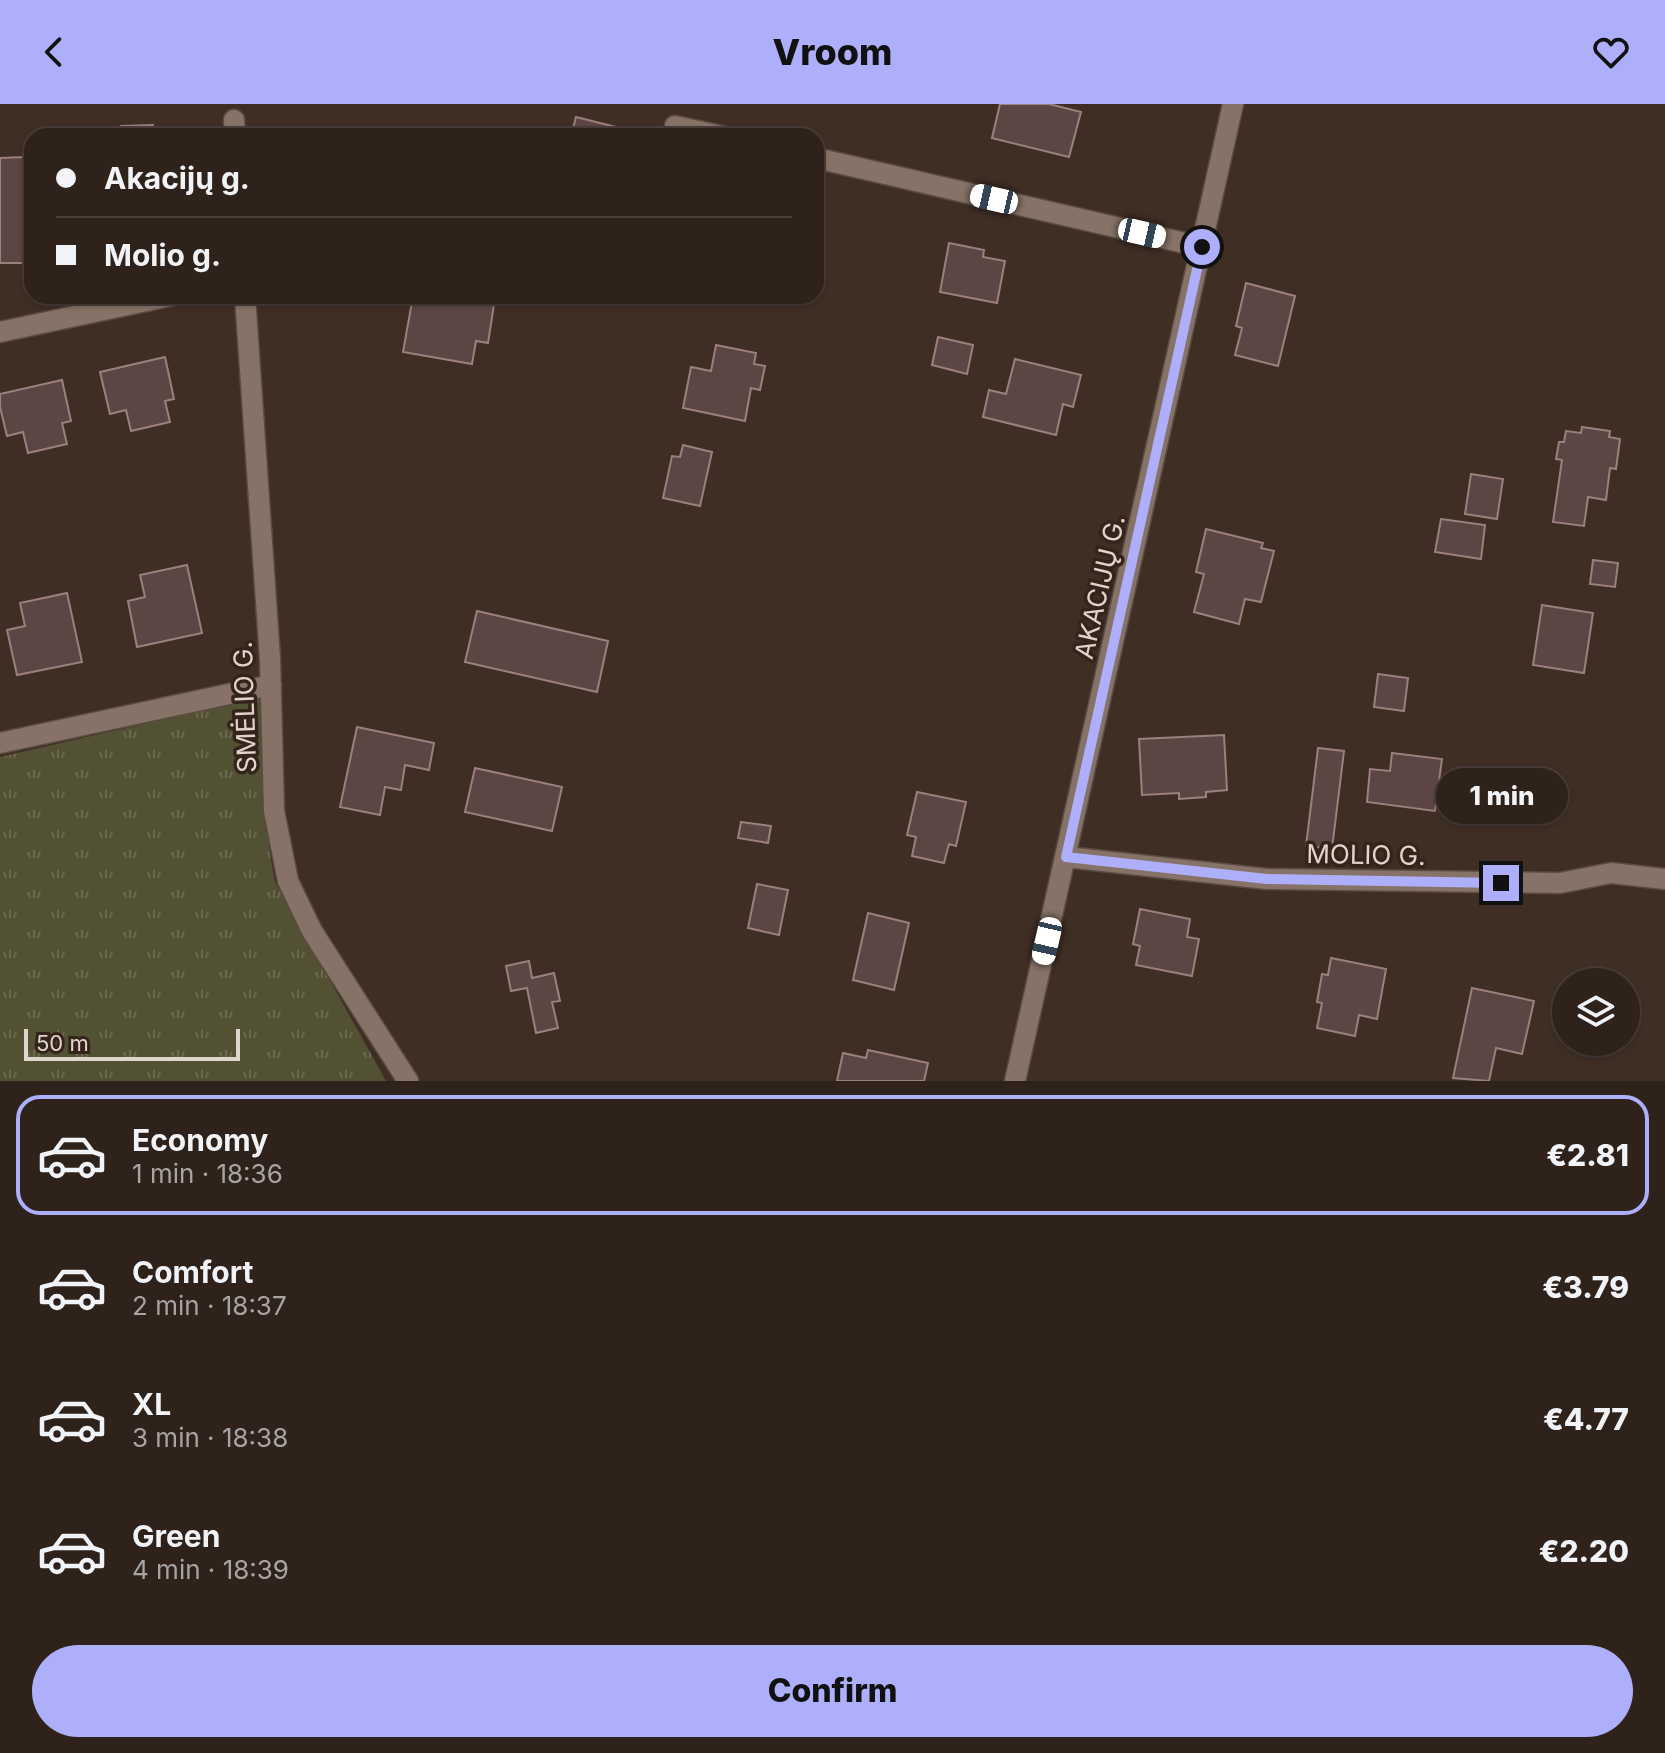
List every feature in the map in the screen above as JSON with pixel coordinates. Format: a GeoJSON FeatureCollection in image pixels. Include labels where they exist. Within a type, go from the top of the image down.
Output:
{"type":"FeatureCollection","features":[{"type":"Feature","properties":{"kind":"street","name":"AKACIJŲ G."},"geometry":{"type":"LineString","coordinates":[[1015,1081],[1233,104]]}},
{"type":"Feature","properties":{"kind":"street"},"geometry":{"type":"LineString","coordinates":[[675,126],[684,128]]}},
{"type":"Feature","properties":{"kind":"street"},"geometry":{"type":"LineString","coordinates":[[824,160],[1202,247]]}},
{"type":"Feature","properties":{"kind":"street"},"geometry":{"type":"LineString","coordinates":[[0,332],[132,304]]}},
{"type":"Feature","properties":{"kind":"street","name":"SMĖLIO G."},"geometry":{"type":"LineString","coordinates":[[246,304],[271,685],[274,811],[288,881],[312,931],[408,1081]]}},
{"type":"Feature","properties":{"kind":"street"},"geometry":{"type":"LineString","coordinates":[[0,743],[271,685]]}},
{"type":"Feature","properties":{"kind":"street","name":"MOLIO G."},"geometry":{"type":"LineString","coordinates":[[1066,857],[1267,879],[1560,883],[1611,873],[1665,879]]}},
{"type":"Feature","properties":{"kind":"green space"},"geometry":{"type":"Polygon","coordinates":[[[260,697],[270,855],[275,882],[386,1081],[0,1081],[0,757],[260,697]]]}},
{"type":"Feature","properties":{"kind":"building"},"geometry":{"type":"Polygon","coordinates":[[[1000,104],[1049,104],[1081,112],[1069,157],[992,138],[1000,104]]]}},
{"type":"Feature","properties":{"kind":"building"},"geometry":{"type":"Polygon","coordinates":[[[576,117],[620,128],[573,128],[576,117]]]}},
{"type":"Feature","properties":{"kind":"building"},"geometry":{"type":"Polygon","coordinates":[[[153,125],[153,128],[121,128],[153,125]]]}},
{"type":"Feature","properties":{"kind":"building"},"geometry":{"type":"Polygon","coordinates":[[[24,157],[24,263],[0,263],[0,158],[24,157]]]}},
{"type":"Feature","properties":{"kind":"building"},"geometry":{"type":"Polygon","coordinates":[[[949,243],[984,250],[983,257],[1005,261],[997,303],[940,292],[949,243]]]}},
{"type":"Feature","properties":{"kind":"building"},"geometry":{"type":"Polygon","coordinates":[[[1246,283],[1295,296],[1278,366],[1235,355],[1242,328],[1236,326],[1246,283]]]}},
{"type":"Feature","properties":{"kind":"building"},"geometry":{"type":"Polygon","coordinates":[[[412,304],[494,304],[488,343],[476,341],[472,364],[403,352],[412,304]]]}},
{"type":"Feature","properties":{"kind":"building"},"geometry":{"type":"Polygon","coordinates":[[[938,337],[973,345],[967,374],[932,365],[938,337]]]}},
{"type":"Feature","properties":{"kind":"building"},"geometry":{"type":"Polygon","coordinates":[[[716,345],[756,353],[754,364],[765,366],[760,390],[751,388],[745,421],[683,408],[691,367],[711,371],[716,345]]]}},
{"type":"Feature","properties":{"kind":"building"},"geometry":{"type":"Polygon","coordinates":[[[165,357],[174,399],[165,401],[170,422],[131,431],[126,410],[110,414],[100,372],[165,357]]]}},
{"type":"Feature","properties":{"kind":"building"},"geometry":{"type":"Polygon","coordinates":[[[1015,359],[1081,375],[1073,407],[1063,404],[1056,435],[983,417],[989,390],[1006,394],[1015,359]]]}},
{"type":"Feature","properties":{"kind":"building"},"geometry":{"type":"Polygon","coordinates":[[[62,380],[71,421],[62,423],[67,444],[28,453],[23,432],[7,436],[0,394],[62,380]]]}},
{"type":"Feature","properties":{"kind":"building"},"geometry":{"type":"Polygon","coordinates":[[[1582,427],[1610,431],[1609,437],[1620,439],[1616,469],[1610,468],[1606,500],[1588,497],[1584,526],[1553,522],[1562,460],[1556,459],[1559,442],[1564,442],[1566,431],[1581,433],[1582,427]]]}},
{"type":"Feature","properties":{"kind":"building"},"geometry":{"type":"Polygon","coordinates":[[[683,445],[712,452],[700,506],[663,498],[672,456],[680,457],[683,445]]]}},
{"type":"Feature","properties":{"kind":"building"},"geometry":{"type":"Polygon","coordinates":[[[1471,474],[1503,479],[1497,519],[1465,514],[1471,474]]]}},
{"type":"Feature","properties":{"kind":"building"},"geometry":{"type":"Polygon","coordinates":[[[1441,519],[1485,525],[1481,559],[1435,552],[1441,519]]]}},
{"type":"Feature","properties":{"kind":"building"},"geometry":{"type":"Polygon","coordinates":[[[1206,529],[1263,543],[1261,548],[1274,551],[1261,602],[1245,599],[1239,624],[1194,612],[1204,574],[1196,572],[1206,529]]]}},
{"type":"Feature","properties":{"kind":"building"},"geometry":{"type":"Polygon","coordinates":[[[1593,560],[1618,563],[1615,587],[1590,584],[1593,560]]]}},
{"type":"Feature","properties":{"kind":"building"},"geometry":{"type":"Polygon","coordinates":[[[187,565],[202,633],[137,647],[128,601],[145,597],[140,575],[187,565]]]}},
{"type":"Feature","properties":{"kind":"building"},"geometry":{"type":"Polygon","coordinates":[[[67,593],[82,662],[17,675],[7,630],[25,626],[20,603],[67,593]]]}},
{"type":"Feature","properties":{"kind":"building"},"geometry":{"type":"Polygon","coordinates":[[[1542,605],[1593,613],[1584,673],[1533,665],[1542,605]]]}},
{"type":"Feature","properties":{"kind":"building"},"geometry":{"type":"Polygon","coordinates":[[[477,611],[608,641],[597,692],[465,662],[477,611]]]}},
{"type":"Feature","properties":{"kind":"building"},"geometry":{"type":"Polygon","coordinates":[[[1378,674],[1408,678],[1404,711],[1374,707],[1378,674]]]}},
{"type":"Feature","properties":{"kind":"building"},"geometry":{"type":"Polygon","coordinates":[[[357,727],[434,743],[429,770],[405,765],[401,790],[385,787],[380,815],[340,807],[357,727]]]}},
{"type":"Feature","properties":{"kind":"building"},"geometry":{"type":"Polygon","coordinates":[[[1224,735],[1227,790],[1206,792],[1206,797],[1179,799],[1179,793],[1142,795],[1139,739],[1224,735]]]}},
{"type":"Feature","properties":{"kind":"building"},"geometry":{"type":"Polygon","coordinates":[[[1318,748],[1344,751],[1332,849],[1306,846],[1318,748]]]}},
{"type":"Feature","properties":{"kind":"building"},"geometry":{"type":"Polygon","coordinates":[[[1392,753],[1442,759],[1435,811],[1367,802],[1370,769],[1390,771],[1392,753]]]}},
{"type":"Feature","properties":{"kind":"building"},"geometry":{"type":"Polygon","coordinates":[[[475,768],[562,787],[552,831],[465,812],[475,768]]]}},
{"type":"Feature","properties":{"kind":"building"},"geometry":{"type":"Polygon","coordinates":[[[917,792],[966,802],[956,846],[949,844],[944,863],[912,856],[916,837],[907,835],[917,792]]]}},
{"type":"Feature","properties":{"kind":"building"},"geometry":{"type":"Polygon","coordinates":[[[741,822],[771,826],[768,843],[738,838],[741,822]]]}},
{"type":"Feature","properties":{"kind":"building"},"geometry":{"type":"Polygon","coordinates":[[[757,884],[788,890],[779,935],[748,928],[757,884]]]}},
{"type":"Feature","properties":{"kind":"building"},"geometry":{"type":"Polygon","coordinates":[[[1140,909],[1190,919],[1187,937],[1199,939],[1192,976],[1136,965],[1140,946],[1133,944],[1140,909]]]}},
{"type":"Feature","properties":{"kind":"building"},"geometry":{"type":"Polygon","coordinates":[[[868,913],[909,923],[894,990],[853,980],[868,913]]]}},
{"type":"Feature","properties":{"kind":"building"},"geometry":{"type":"Polygon","coordinates":[[[1331,958],[1386,969],[1377,1019],[1359,1015],[1355,1036],[1317,1028],[1322,1003],[1317,1002],[1322,974],[1328,975],[1331,958]]]}},
{"type":"Feature","properties":{"kind":"building"},"geometry":{"type":"Polygon","coordinates":[[[529,961],[532,978],[554,973],[560,1001],[552,1002],[558,1028],[536,1033],[527,988],[511,991],[506,966],[529,961]]]}},
{"type":"Feature","properties":{"kind":"building"},"geometry":{"type":"Polygon","coordinates":[[[1472,988],[1534,1001],[1522,1054],[1496,1048],[1489,1081],[1453,1078],[1472,988]]]}},
{"type":"Feature","properties":{"kind":"building"},"geometry":{"type":"Polygon","coordinates":[[[868,1050],[928,1063],[924,1081],[837,1081],[843,1053],[866,1058],[868,1050]]]}},
{"type":"Feature","properties":{"kind":"route"},"geometry":{"type":"LineString","coordinates":[[1202,247],[1066,857],[1267,879],[1501,883]]}}]}
